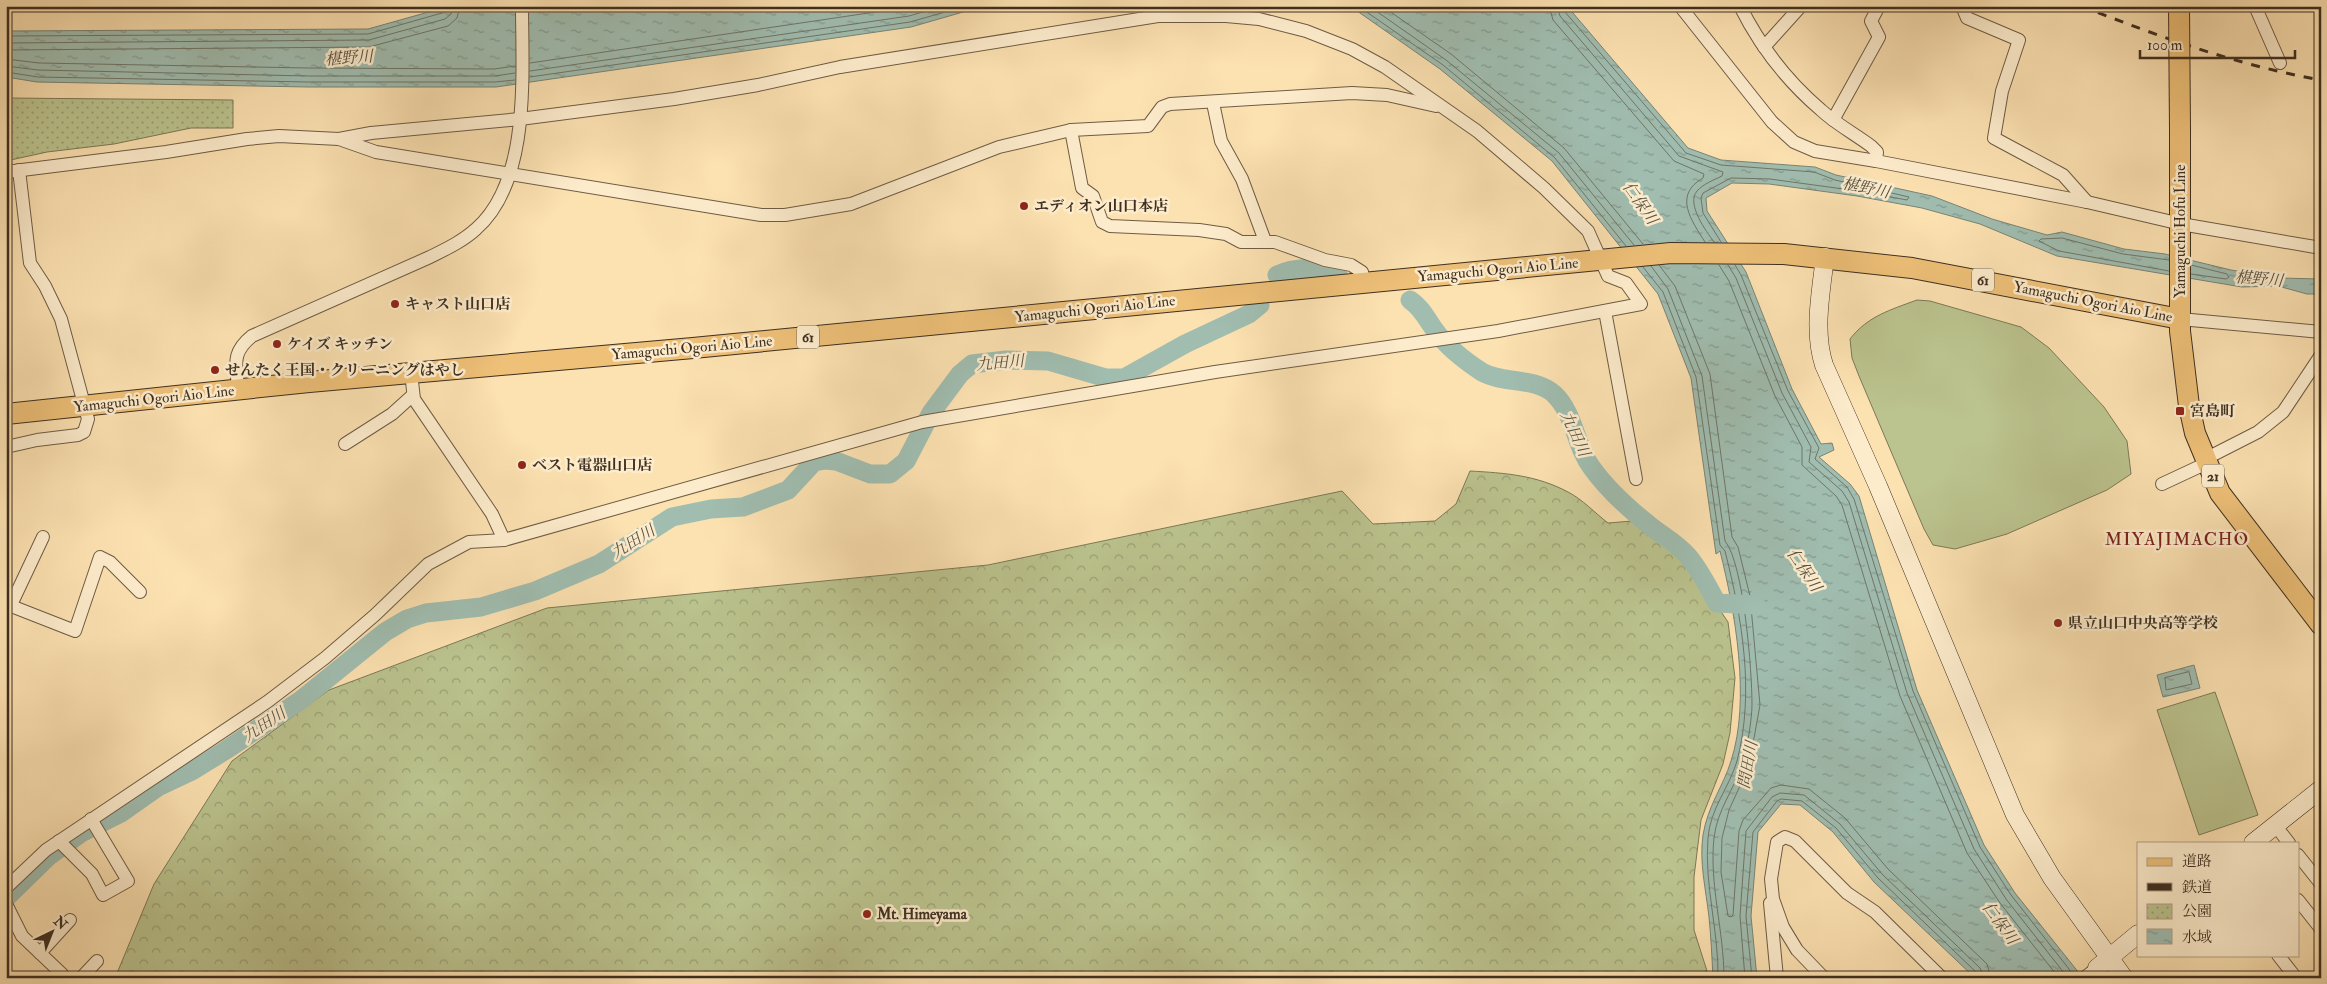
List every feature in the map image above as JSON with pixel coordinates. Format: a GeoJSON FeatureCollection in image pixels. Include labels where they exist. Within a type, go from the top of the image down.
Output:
{"type":"FeatureCollection","features":[{"type":"Feature","properties":{"kind":"main road","name":"Yamaguchi Hofu Line"},"geometry":{"type":"LineString","coordinates":[[2179,6],[2180,319],[2188,406],[2195,433],[2220,493],[2321,624]]}},
{"type":"Feature","properties":{"kind":"main road","name":"Yamaguchi Ogori Aio Line"},"geometry":{"type":"LineString","coordinates":[[6,414],[411,373],[1000,319],[1671,253],[1784,254],[1824,257],[1946,273],[2180,319]]}},
{"type":"Feature","properties":{"kind":"street"},"geometry":{"type":"LineString","coordinates":[[238,390],[236,357],[238,348],[252,336],[456,243],[476,229],[490,214],[504,194],[510,175],[520,119],[522,6]]}},
{"type":"Feature","properties":{"kind":"street"},"geometry":{"type":"LineString","coordinates":[[1680,6],[1772,122],[1794,142],[1815,152],[1876,161],[2087,202],[2181,228],[2321,248]]}},
{"type":"Feature","properties":{"kind":"street"},"geometry":{"type":"LineString","coordinates":[[1740,6],[1764,48],[1804,94],[1833,120],[1872,146],[1877,152],[1876,161]]}},
{"type":"Feature","properties":{"kind":"street"},"geometry":{"type":"LineString","coordinates":[[1764,48],[1801,6]]}},
{"type":"Feature","properties":{"kind":"street"},"geometry":{"type":"LineString","coordinates":[[1833,120],[1879,37],[1871,21],[1879,6]]}},
{"type":"Feature","properties":{"kind":"street"},"geometry":{"type":"LineString","coordinates":[[1962,6],[1967,18],[2019,40],[2002,91],[1994,138],[2063,175],[2087,202]]}},
{"type":"Feature","properties":{"kind":"street"},"geometry":{"type":"LineString","coordinates":[[2255,6],[2280,63]]}},
{"type":"Feature","properties":{"kind":"street"},"geometry":{"type":"LineString","coordinates":[[6,447],[37,440],[78,436],[84,432],[88,418],[62,319],[30,262],[13,171],[166,152],[247,139],[279,136],[339,139],[371,133],[520,119],[674,99],[758,85],[850,66],[1168,16],[1226,16],[1259,19],[1306,31],[1352,49],[1386,67],[1477,131],[1525,170],[1588,231],[1605,260],[1608,276],[1626,283],[1641,304],[1498,330],[1215,372],[928,421],[504,540],[469,542],[428,564],[375,615],[325,658],[266,702],[93,823],[62,844],[46,850],[6,888]]}},
{"type":"Feature","properties":{"kind":"street"},"geometry":{"type":"LineString","coordinates":[[339,139],[376,152],[510,175],[761,215],[785,215],[852,204],[999,147],[1070,130],[1148,126],[1162,106],[1170,104],[1213,103],[1352,92],[1387,95],[1444,108]]}},
{"type":"Feature","properties":{"kind":"street"},"geometry":{"type":"LineString","coordinates":[[1213,103],[1221,141],[1242,179],[1265,241]]}},
{"type":"Feature","properties":{"kind":"street"},"geometry":{"type":"LineString","coordinates":[[1070,130],[1082,188],[1093,196],[1102,222],[1110,226],[1199,230],[1226,234],[1241,242],[1275,242],[1325,260],[1351,265],[1362,272],[1365,282]]}},
{"type":"Feature","properties":{"kind":"street"},"geometry":{"type":"LineString","coordinates":[[1824,257],[1818,330],[1819,350],[1824,365],[1878,486],[2015,814],[2052,878],[2096,968],[2124,978]]}},
{"type":"Feature","properties":{"kind":"street"},"geometry":{"type":"LineString","coordinates":[[1605,311],[1636,479]]}},
{"type":"Feature","properties":{"kind":"street"},"geometry":{"type":"LineString","coordinates":[[2180,319],[2321,332]]}},
{"type":"Feature","properties":{"kind":"street"},"geometry":{"type":"LineString","coordinates":[[2162,484],[2258,432],[2283,412],[2321,355]]}},
{"type":"Feature","properties":{"kind":"street"},"geometry":{"type":"LineString","coordinates":[[411,373],[413,395],[492,514],[504,540]]}},
{"type":"Feature","properties":{"kind":"street"},"geometry":{"type":"LineString","coordinates":[[345,444],[392,414],[413,395]]}},
{"type":"Feature","properties":{"kind":"street"},"geometry":{"type":"LineString","coordinates":[[43,537],[8,606],[75,631],[100,557],[110,562],[140,592]]}},
{"type":"Feature","properties":{"kind":"street"},"geometry":{"type":"LineString","coordinates":[[2254,842],[2321,789]]}},
{"type":"Feature","properties":{"kind":"street"},"geometry":{"type":"LineString","coordinates":[[62,844],[92,874],[103,895],[128,881],[93,823]]}},
{"type":"Feature","properties":{"kind":"street"},"geometry":{"type":"LineString","coordinates":[[2275,825],[2288,842]]}},
{"type":"Feature","properties":{"kind":"street"},"geometry":{"type":"LineString","coordinates":[[1824,978],[1797,950],[1784,927],[1773,898],[1771,879],[1777,842],[1785,837],[1795,841],[1847,893],[1875,912],[1942,978]]}},
{"type":"Feature","properties":{"kind":"street"},"geometry":{"type":"LineString","coordinates":[[2300,858],[2321,884]]}},
{"type":"Feature","properties":{"kind":"street"},"geometry":{"type":"LineString","coordinates":[[1773,898],[1770,903],[1777,978]]}},
{"type":"Feature","properties":{"kind":"street"},"geometry":{"type":"LineString","coordinates":[[2300,903],[2321,929]]}},
{"type":"Feature","properties":{"kind":"street"},"geometry":{"type":"LineString","coordinates":[[7,904],[22,936],[62,974],[62,978]]}},
{"type":"Feature","properties":{"kind":"street"},"geometry":{"type":"LineString","coordinates":[[40,953],[70,920]]}},
{"type":"Feature","properties":{"kind":"street"},"geometry":{"type":"LineString","coordinates":[[2096,968],[2137,935]]}},
{"type":"Feature","properties":{"kind":"street"},"geometry":{"type":"LineString","coordinates":[[2279,956],[2296,978]]}},
{"type":"Feature","properties":{"kind":"street"},"geometry":{"type":"LineString","coordinates":[[81,978],[97,961]]}},
{"type":"Feature","properties":{"kind":"green space"},"geometry":{"type":"Polygon","coordinates":[[[6,98],[233,100],[233,128],[191,128],[114,144],[47,152],[6,161],[6,98]]]}},
{"type":"Feature","properties":{"kind":"green space"},"geometry":{"type":"Polygon","coordinates":[[[1917,300],[1930,301],[2021,327],[2049,348],[2104,407],[2127,441],[2131,474],[2107,490],[2007,534],[1955,549],[1933,545],[1924,529],[1859,376],[1852,358],[1850,339],[1872,319],[1917,300]]]}},
{"type":"Feature","properties":{"kind":"green space"},"geometry":{"type":"Polygon","coordinates":[[[1470,471],[1532,478],[1556,486],[1573,495],[1608,523],[1632,521],[1683,556],[1728,622],[1735,678],[1730,733],[1723,764],[1701,820],[1694,877],[1694,930],[1707,971],[1707,978],[115,978],[154,884],[232,761],[329,690],[547,608],[988,565],[1342,491],[1373,524],[1435,521],[1456,504],[1470,471]]]}},
{"type":"Feature","properties":{"kind":"green space"},"geometry":{"type":"Polygon","coordinates":[[[2215,692],[2258,815],[2199,835],[2157,710],[2215,692]]]}},
{"type":"Feature","properties":{"kind":"water","name":"椹野川"},"geometry":{"type":"Polygon","coordinates":[[[450,6],[984,6],[911,27],[496,87],[308,87],[37,82],[6,77],[6,31],[368,29],[450,6]]]}},
{"type":"Feature","properties":{"kind":"water"},"geometry":{"type":"Polygon","coordinates":[[[1350,6],[1567,6],[1688,148],[1721,160],[1815,167],[1836,175],[1932,196],[1992,219],[2047,235],[2062,232],[2124,249],[2165,254],[2231,270],[2279,278],[2321,279],[2321,294],[2307,294],[2278,286],[2242,287],[2057,256],[1980,224],[1922,208],[1857,196],[1769,184],[1732,183],[1706,198],[1707,211],[1746,272],[1792,389],[1821,444],[1832,443],[1834,450],[1819,457],[1850,484],[1859,496],[1917,690],[1984,845],[2015,893],[2083,978],[1975,978],[1874,882],[1833,832],[1800,805],[1781,804],[1758,832],[1751,916],[1757,978],[1713,978],[1709,917],[1702,866],[1702,845],[1708,814],[1728,770],[1737,737],[1740,711],[1739,656],[1726,575],[1720,551],[1716,554],[1691,378],[1658,294],[1552,161],[1440,69],[1350,6]]]}},
{"type":"Feature","properties":{"kind":"water"},"geometry":{"type":"Polygon","coordinates":[[[2194,665],[2200,688],[2163,697],[2157,675],[2194,665]]]}},
{"type":"Feature","properties":{"kind":"waterway","name":"九田川"},"geometry":{"type":"LineString","coordinates":[[1277,275],[1299,269],[1338,271]]}},
{"type":"Feature","properties":{"kind":"waterway","name":"九田川"},"geometry":{"type":"LineString","coordinates":[[1410,300],[1421,310],[1450,347],[1482,372],[1490,376],[1538,385],[1554,394],[1571,420],[1586,459],[1598,476],[1633,511],[1687,555],[1717,603],[1756,605]]}},
{"type":"Feature","properties":{"kind":"waterway","name":"九田川"},"geometry":{"type":"LineString","coordinates":[[6,898],[49,856],[81,833],[121,813],[158,787],[192,771],[226,750],[301,700],[385,632],[407,619],[426,613],[481,607],[535,591],[599,564],[672,517],[711,509],[743,507],[788,490],[814,462],[836,461],[870,474],[890,474],[906,461],[931,413],[960,374],[972,364],[1006,360],[1048,361],[1106,378],[1124,378],[1185,344],[1249,314],[1260,305]]}},
{"type":"Feature","properties":{"kind":"railway"},"geometry":{"type":"LineString","coordinates":[[2081,6],[2199,49],[2290,74],[2321,80]]}},
{"type":"Feature","properties":{"kind":"place","name":"エディオン山口本店"},"geometry":{"type":"Point","coordinates":[1024,206]}},
{"type":"Feature","properties":{"kind":"place","name":"キャスト山口店"},"geometry":{"type":"Point","coordinates":[395,304]}},
{"type":"Feature","properties":{"kind":"place","name":"ケイズ キッチン"},"geometry":{"type":"Point","coordinates":[277,344]}},
{"type":"Feature","properties":{"kind":"place","name":"せんたく王国・クリーニングはやし"},"geometry":{"type":"Point","coordinates":[215,370]}},
{"type":"Feature","properties":{"kind":"place","name":"宮島町"},"geometry":{"type":"Point","coordinates":[2180,411]}},
{"type":"Feature","properties":{"kind":"place","name":"ベスト電器山口店"},"geometry":{"type":"Point","coordinates":[522,465]}},
{"type":"Feature","properties":{"kind":"place","name":"県立山口中央高等学校"},"geometry":{"type":"Point","coordinates":[2058,623]}},
{"type":"Feature","properties":{"kind":"place","name":"Mt. Himeyama"},"geometry":{"type":"Point","coordinates":[867,914]}},
{"type":"Feature","properties":{"kind":"district","name":"MIYAJIMACHO"},"geometry":{"type":"Point","coordinates":[2177,539]}},
{"type":"Feature","properties":{"kind":"water label","name":"仁保川"},"geometry":{"type":"Point","coordinates":[1640,203]}},
{"type":"Feature","properties":{"kind":"water label","name":"仁保川"},"geometry":{"type":"Point","coordinates":[1804,570]}},
{"type":"Feature","properties":{"kind":"water label","name":"問田川"},"geometry":{"type":"Point","coordinates":[1748,765]}},
{"type":"Feature","properties":{"kind":"water label","name":"仁保川"},"geometry":{"type":"Point","coordinates":[2000,923]}}]}
